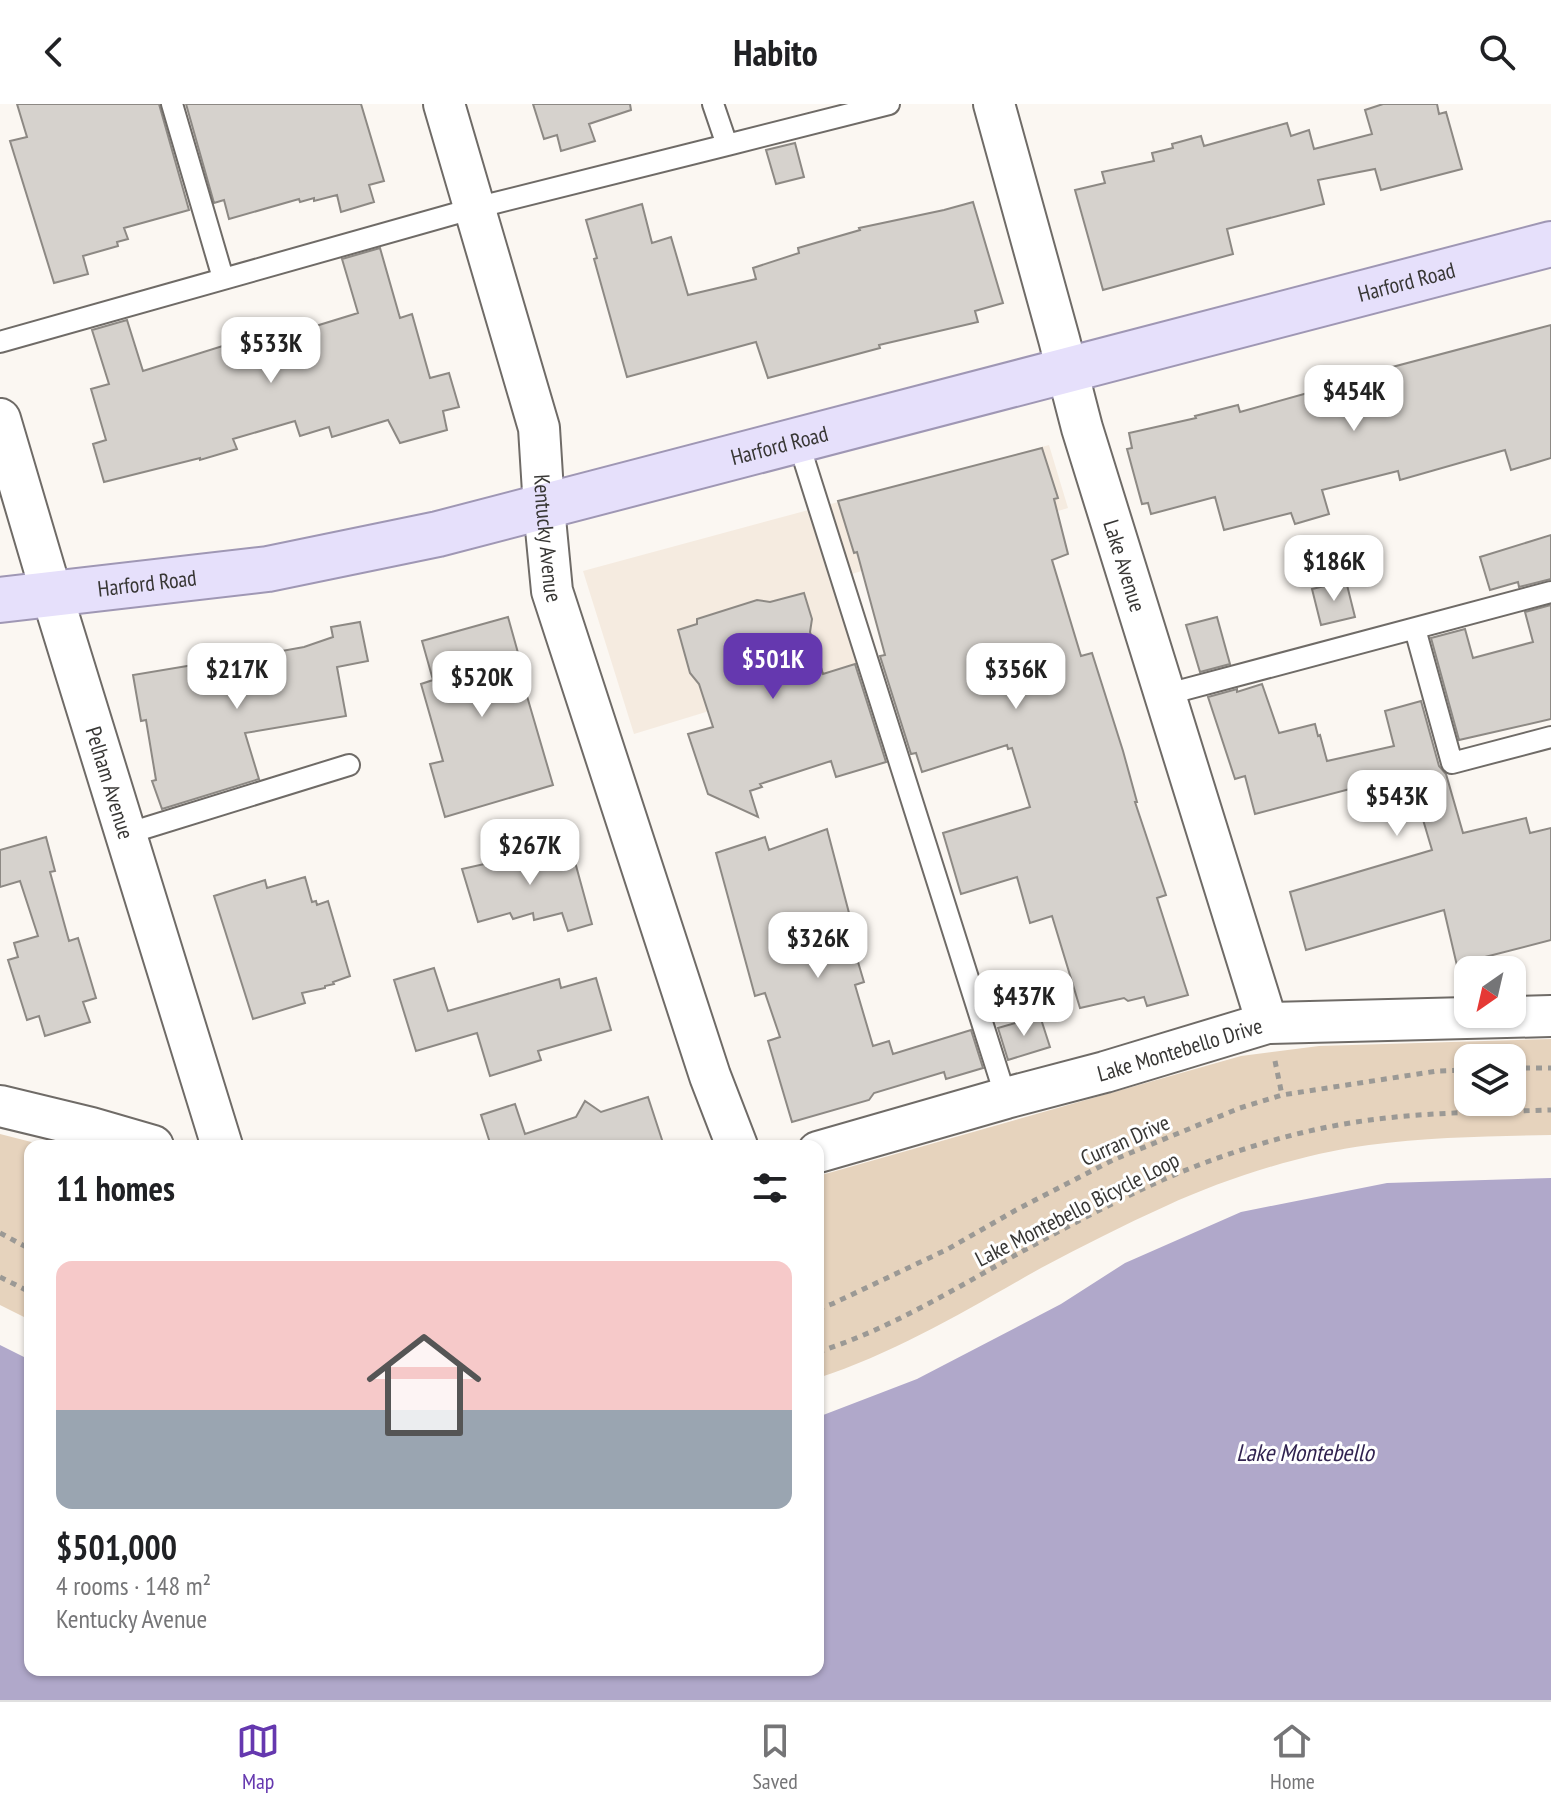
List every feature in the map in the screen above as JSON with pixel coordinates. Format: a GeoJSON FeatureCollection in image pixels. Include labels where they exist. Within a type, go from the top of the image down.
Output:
{"type":"FeatureCollection","features":[{"type":"Feature","properties":{"kind":"main road","name":"Harford Road"},"geometry":{"type":"LineString","coordinates":[[0,600],[268,569],[438,534],[1551,244]]}},
{"type":"Feature","properties":{"kind":"street","name":"Kentucky Avenue"},"geometry":{"type":"LineString","coordinates":[[444,104],[539,428],[552,591],[710,1076],[735,1140]]}},
{"type":"Feature","properties":{"kind":"street","name":"Lake Avenue"},"geometry":{"type":"LineString","coordinates":[[994,104],[1082,428],[1267,1023]]}},
{"type":"Feature","properties":{"kind":"street","name":"Pelham Avenue"},"geometry":{"type":"LineString","coordinates":[[0,419],[220,1140]]}},
{"type":"Feature","properties":{"kind":"street","name":"Lake Montebello Drive"},"geometry":{"type":"LineString","coordinates":[[824,1150],[1267,1023],[1551,1016]]}},
{"type":"Feature","properties":{"kind":"street"},"geometry":{"type":"LineString","coordinates":[[0,1106],[132,1140]]}},
{"type":"Feature","properties":{"kind":"lane"},"geometry":{"type":"LineString","coordinates":[[172,104],[223,278]]}},
{"type":"Feature","properties":{"kind":"lane"},"geometry":{"type":"LineString","coordinates":[[713,104],[727,145]]}},
{"type":"Feature","properties":{"kind":"lane"},"geometry":{"type":"LineString","coordinates":[[0,342],[475,208],[889,104]]}},
{"type":"Feature","properties":{"kind":"lane"},"geometry":{"type":"LineString","coordinates":[[798,441],[1006,1098]]}},
{"type":"Feature","properties":{"kind":"lane"},"geometry":{"type":"LineString","coordinates":[[1164,695],[1551,592]]}},
{"type":"Feature","properties":{"kind":"lane"},"geometry":{"type":"LineString","coordinates":[[1415,629],[1452,763],[1551,737]]}},
{"type":"Feature","properties":{"kind":"lane"},"geometry":{"type":"LineString","coordinates":[[126,834],[349,765]]}},
{"type":"Feature","properties":{"kind":"path"},"geometry":{"type":"LineString","coordinates":[[1526,1068],[1551,1068]]}},
{"type":"Feature","properties":{"kind":"path","name":"Curran Drive"},"geometry":{"type":"LineString","coordinates":[[824,1307],[948,1249],[1113,1160],[1240,1108],[1282,1095],[1454,1070]]}},
{"type":"Feature","properties":{"kind":"path","name":"Lake Montebello Bicycle Loop"},"geometry":{"type":"LineString","coordinates":[[824,1350],[917,1309],[1030,1246],[1129,1196],[1221,1158],[1295,1134],[1363,1121],[1551,1110]]}},
{"type":"Feature","properties":{"kind":"path"},"geometry":{"type":"LineString","coordinates":[[0,1233],[24,1246]]}},
{"type":"Feature","properties":{"kind":"path"},"geometry":{"type":"LineString","coordinates":[[0,1277],[24,1289]]}},
{"type":"Feature","properties":{"kind":"shaded area"},"geometry":{"type":"Polygon","coordinates":[[[1049,445],[1068,508],[832,580],[857,666],[634,734],[583,571],[1049,445]]]}},
{"type":"Feature","properties":{"kind":"shaded area"},"geometry":{"type":"Polygon","coordinates":[[[1551,1039],[1551,1135],[1483,1136],[1369,1145],[1318,1154],[1239,1177],[1135,1221],[1056,1260],[904,1343],[824,1376],[824,1174],[1241,1056],[1319,1046],[1551,1039]]]}},
{"type":"Feature","properties":{"kind":"shaded area"},"geometry":{"type":"Polygon","coordinates":[[[0,1134],[24,1140],[24,1317],[0,1305],[0,1134]]]}},
{"type":"Feature","properties":{"kind":"water","name":"Lake Montebello"},"geometry":{"type":"Polygon","coordinates":[[[1551,1178],[1551,1700],[0,1700],[0,1345],[24,1357],[24,1676],[824,1676],[824,1415],[917,1379],[1061,1304],[1125,1263],[1241,1212],[1387,1183],[1551,1178]]]}},
{"type":"Feature","properties":{"kind":"building"},"geometry":{"type":"Polygon","coordinates":[[[17,104],[159,104],[189,210],[124,228],[128,239],[117,242],[118,246],[83,256],[88,274],[54,283],[10,141],[27,137],[17,104]]]}},
{"type":"Feature","properties":{"kind":"building"},"geometry":{"type":"Polygon","coordinates":[[[186,104],[361,104],[384,181],[369,185],[374,202],[341,212],[337,195],[314,201],[314,198],[300,202],[299,199],[229,219],[224,200],[214,203],[186,104]]]}},
{"type":"Feature","properties":{"kind":"building"},"geometry":{"type":"Polygon","coordinates":[[[533,104],[630,104],[631,110],[589,124],[595,141],[561,151],[557,135],[544,139],[533,104]]]}},
{"type":"Feature","properties":{"kind":"building"},"geometry":{"type":"Polygon","coordinates":[[[1383,104],[1437,104],[1439,114],[1446,112],[1462,169],[1381,190],[1375,169],[1318,180],[1324,204],[1227,229],[1233,254],[1103,290],[1075,190],[1105,183],[1102,172],[1154,161],[1152,153],[1201,136],[1204,146],[1287,123],[1291,136],[1309,130],[1314,149],[1372,134],[1365,110],[1383,104]]]}},
{"type":"Feature","properties":{"kind":"building"},"geometry":{"type":"Polygon","coordinates":[[[795,143],[804,177],[776,184],[766,150],[795,143]]]}},
{"type":"Feature","properties":{"kind":"building"},"geometry":{"type":"Polygon","coordinates":[[[973,202],[1003,303],[975,311],[978,322],[879,345],[880,348],[768,378],[756,342],[627,377],[586,220],[642,204],[652,243],[671,237],[688,295],[756,279],[753,268],[799,253],[798,248],[859,228],[973,202]]]}},
{"type":"Feature","properties":{"kind":"building"},"geometry":{"type":"Polygon","coordinates":[[[380,248],[400,318],[412,314],[430,378],[449,373],[459,407],[443,411],[447,430],[400,443],[388,420],[332,437],[329,427],[300,436],[295,421],[233,439],[237,449],[104,482],[93,444],[106,440],[91,389],[109,384],[92,330],[127,320],[143,371],[229,344],[234,360],[295,340],[293,333],[358,313],[342,259],[380,248]]]}},
{"type":"Feature","properties":{"kind":"building"},"geometry":{"type":"Polygon","coordinates":[[[1551,325],[1551,458],[1511,470],[1505,450],[1400,480],[1398,471],[1322,490],[1329,514],[1295,524],[1291,513],[1224,530],[1215,497],[1151,514],[1148,503],[1142,504],[1127,449],[1132,448],[1129,433],[1238,405],[1240,412],[1329,387],[1328,384],[1551,325]]]}},
{"type":"Feature","properties":{"kind":"building"},"geometry":{"type":"Polygon","coordinates":[[[1042,448],[1058,498],[1054,499],[1068,554],[1052,560],[1081,656],[1092,653],[1123,751],[1135,802],[1166,895],[1157,898],[1188,995],[1147,1006],[1144,997],[1128,1001],[1124,998],[1080,1008],[1052,916],[1030,923],[1017,877],[961,894],[943,833],[1030,807],[1012,748],[1008,749],[1007,745],[922,772],[916,753],[911,754],[880,656],[885,655],[857,552],[854,553],[838,501],[1042,448]]]}},
{"type":"Feature","properties":{"kind":"building"},"geometry":{"type":"Polygon","coordinates":[[[1551,535],[1551,579],[1519,587],[1518,582],[1490,590],[1480,557],[1551,535]]]}},
{"type":"Feature","properties":{"kind":"building"},"geometry":{"type":"Polygon","coordinates":[[[1346,581],[1355,617],[1321,625],[1312,589],[1346,581]]]}},
{"type":"Feature","properties":{"kind":"building"},"geometry":{"type":"Polygon","coordinates":[[[804,593],[812,619],[810,632],[823,674],[855,664],[886,762],[836,777],[831,761],[760,784],[762,787],[750,791],[758,817],[708,794],[688,734],[713,727],[699,684],[690,673],[678,630],[697,624],[697,619],[757,600],[770,602],[804,593]]]}},
{"type":"Feature","properties":{"kind":"building"},"geometry":{"type":"Polygon","coordinates":[[[1551,605],[1551,719],[1459,740],[1431,638],[1465,629],[1473,658],[1533,642],[1525,612],[1551,605]]]}},
{"type":"Feature","properties":{"kind":"building"},"geometry":{"type":"Polygon","coordinates":[[[508,617],[553,785],[445,817],[430,764],[443,761],[421,684],[433,680],[422,641],[508,617]]]}},
{"type":"Feature","properties":{"kind":"building"},"geometry":{"type":"Polygon","coordinates":[[[1217,617],[1230,664],[1200,672],[1186,625],[1217,617]]]}},
{"type":"Feature","properties":{"kind":"building"},"geometry":{"type":"Polygon","coordinates":[[[360,622],[368,661],[337,667],[346,716],[245,733],[259,779],[162,809],[152,781],[156,780],[146,720],[141,721],[133,675],[205,663],[227,656],[254,674],[251,664],[266,659],[265,654],[304,647],[333,637],[331,627],[360,622]]]}},
{"type":"Feature","properties":{"kind":"building"},"geometry":{"type":"Polygon","coordinates":[[[1262,684],[1279,733],[1315,724],[1327,761],[1394,746],[1385,711],[1421,701],[1439,766],[1446,774],[1463,833],[1526,818],[1530,833],[1551,828],[1551,940],[1489,956],[1455,956],[1444,910],[1306,950],[1290,892],[1432,850],[1407,774],[1255,814],[1245,776],[1235,779],[1208,697],[1237,689],[1237,692],[1262,684]]]}},
{"type":"Feature","properties":{"kind":"building"},"geometry":{"type":"Polygon","coordinates":[[[827,829],[849,913],[844,915],[864,982],[855,985],[873,1046],[889,1041],[893,1054],[971,1030],[983,1068],[946,1079],[944,1072],[874,1093],[869,1100],[792,1122],[768,1041],[780,1037],[765,993],[755,996],[716,853],[765,837],[769,850],[827,829]]]}},
{"type":"Feature","properties":{"kind":"building"},"geometry":{"type":"Polygon","coordinates":[[[46,837],[55,871],[50,872],[69,941],[78,938],[96,998],[83,1002],[90,1022],[45,1036],[39,1016],[27,1020],[8,960],[18,957],[14,943],[38,936],[20,881],[0,887],[0,850],[46,837]]]}},
{"type":"Feature","properties":{"kind":"building"},"geometry":{"type":"Polygon","coordinates":[[[569,840],[592,924],[568,931],[562,913],[534,920],[533,913],[513,919],[510,913],[478,922],[462,869],[542,851],[541,848],[569,840]]]}},
{"type":"Feature","properties":{"kind":"building"},"geometry":{"type":"Polygon","coordinates":[[[305,877],[312,902],[316,901],[317,905],[328,901],[350,976],[325,988],[302,993],[305,1003],[253,1019],[214,896],[265,880],[267,888],[305,877]]]}},
{"type":"Feature","properties":{"kind":"building"},"geometry":{"type":"Polygon","coordinates":[[[434,968],[448,1011],[559,979],[561,988],[596,978],[611,1030],[538,1051],[541,1060],[490,1076],[477,1033],[416,1051],[394,980],[434,968]]]}},
{"type":"Feature","properties":{"kind":"building"},"geometry":{"type":"Polygon","coordinates":[[[1040,1016],[1050,1047],[1008,1060],[998,1028],[1040,1016]]]}},
{"type":"Feature","properties":{"kind":"building"},"geometry":{"type":"Polygon","coordinates":[[[648,1097],[662,1140],[489,1140],[481,1115],[515,1104],[525,1134],[576,1117],[585,1101],[601,1112],[648,1097]]]}}]}
